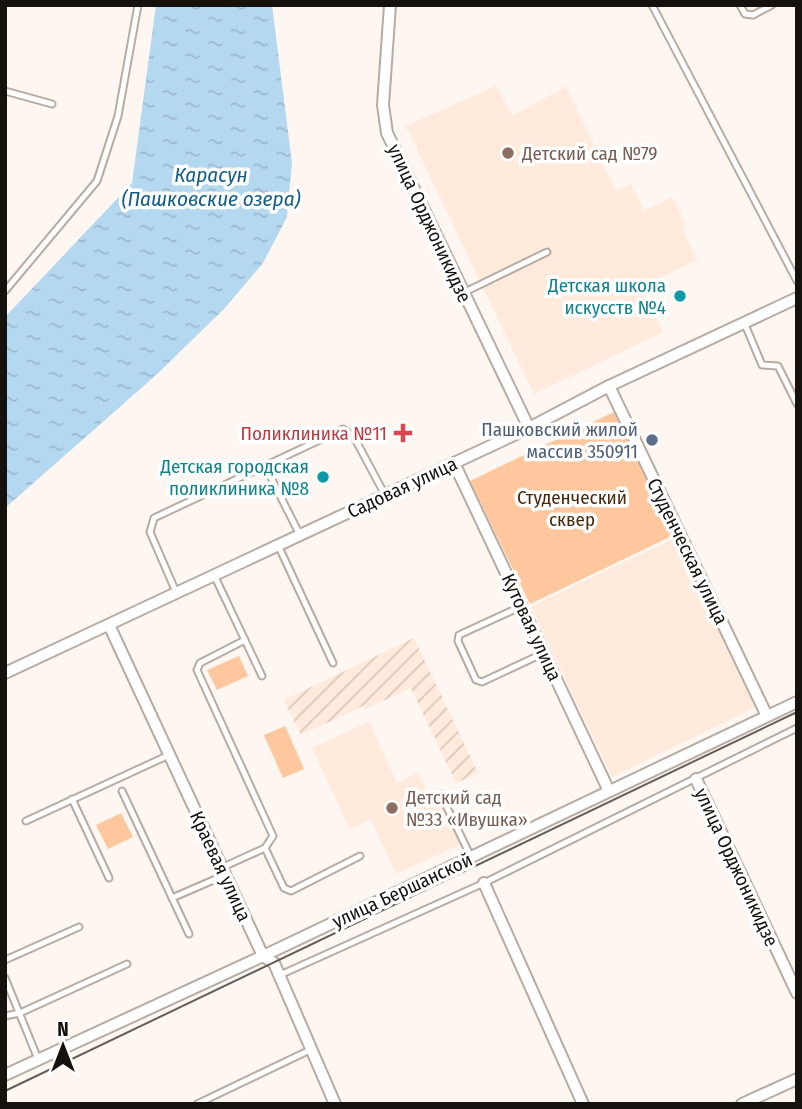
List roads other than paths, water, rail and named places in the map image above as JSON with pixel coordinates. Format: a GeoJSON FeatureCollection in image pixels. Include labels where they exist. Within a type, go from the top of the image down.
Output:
{"type":"FeatureCollection","features":[{"type":"Feature","properties":{"kind":"street","name":"улица Орджоникидзе"},"geometry":{"type":"LineString","coordinates":[[390,5],[383,105],[387,134],[529,428]]}},
{"type":"Feature","properties":{"kind":"street","name":"Садовая улица"},"geometry":{"type":"LineString","coordinates":[[5,673],[529,428],[609,386],[797,298]]}},
{"type":"Feature","properties":{"kind":"street","name":"Студенческая улица"},"geometry":{"type":"LineString","coordinates":[[609,386],[767,716]]}},
{"type":"Feature","properties":{"kind":"street","name":"Кутовая улица"},"geometry":{"type":"LineString","coordinates":[[454,463],[610,791]]}},
{"type":"Feature","properties":{"kind":"street","name":"Краевая улица"},"geometry":{"type":"LineString","coordinates":[[109,625],[263,956],[274,963],[280,975],[335,1104]]}},
{"type":"Feature","properties":{"kind":"street","name":"улица Бершанской"},"geometry":{"type":"LineString","coordinates":[[5,1075],[263,956],[797,702]]}},
{"type":"Feature","properties":{"kind":"street","name":"улица Орджоникидзе"},"geometry":{"type":"LineString","coordinates":[[696,779],[797,993]]}},
{"type":"Feature","properties":{"kind":"street"},"geometry":{"type":"LineString","coordinates":[[484,883],[583,1104]]}},
{"type":"Feature","properties":{"kind":"street"},"geometry":{"type":"LineString","coordinates":[[742,1104],[797,1079]]}},
{"type":"Feature","properties":{"kind":"lane"},"geometry":{"type":"LineString","coordinates":[[5,290],[97,181],[118,116],[138,5]]}},
{"type":"Feature","properties":{"kind":"lane"},"geometry":{"type":"LineString","coordinates":[[652,5],[797,281]]}},
{"type":"Feature","properties":{"kind":"lane"},"geometry":{"type":"LineString","coordinates":[[740,5],[745,14],[753,15],[772,5]]}},
{"type":"Feature","properties":{"kind":"lane"},"geometry":{"type":"LineString","coordinates":[[5,91],[52,104]]}},
{"type":"Feature","properties":{"kind":"lane"},"geometry":{"type":"LineString","coordinates":[[463,293],[547,252]]}},
{"type":"Feature","properties":{"kind":"lane"},"geometry":{"type":"LineString","coordinates":[[744,322],[762,365],[778,366],[797,404]]}},
{"type":"Feature","properties":{"kind":"lane"},"geometry":{"type":"LineString","coordinates":[[176,593],[150,532],[154,519],[265,466],[344,429],[354,437],[385,495]]}},
{"type":"Feature","properties":{"kind":"lane"},"geometry":{"type":"LineString","coordinates":[[265,466],[300,535]]}},
{"type":"Feature","properties":{"kind":"lane"},"geometry":{"type":"LineString","coordinates":[[278,545],[333,663]]}},
{"type":"Feature","properties":{"kind":"lane"},"geometry":{"type":"LineString","coordinates":[[214,575],[262,676]]}},
{"type":"Feature","properties":{"kind":"lane"},"geometry":{"type":"LineString","coordinates":[[522,606],[460,635],[458,642],[476,680],[482,682],[544,653]]}},
{"type":"Feature","properties":{"kind":"lane"},"geometry":{"type":"LineString","coordinates":[[172,898],[265,848],[273,836],[197,670],[200,663],[245,640]]}},
{"type":"Feature","properties":{"kind":"lane"},"geometry":{"type":"LineString","coordinates":[[280,975],[484,883],[797,729]]}},
{"type":"Feature","properties":{"kind":"lane"},"geometry":{"type":"LineString","coordinates":[[26,821],[169,755]]}},
{"type":"Feature","properties":{"kind":"lane"},"geometry":{"type":"LineString","coordinates":[[122,791],[189,934]]}},
{"type":"Feature","properties":{"kind":"lane"},"geometry":{"type":"LineString","coordinates":[[441,795],[471,857]]}},
{"type":"Feature","properties":{"kind":"lane"},"geometry":{"type":"LineString","coordinates":[[72,799],[109,878]]}},
{"type":"Feature","properties":{"kind":"lane"},"geometry":{"type":"LineString","coordinates":[[265,848],[284,888],[291,891],[360,856]]}},
{"type":"Feature","properties":{"kind":"lane"},"geometry":{"type":"LineString","coordinates":[[5,960],[79,927]]}},
{"type":"Feature","properties":{"kind":"lane"},"geometry":{"type":"LineString","coordinates":[[5,1016],[20,1013],[127,964]]}},
{"type":"Feature","properties":{"kind":"lane"},"geometry":{"type":"LineString","coordinates":[[5,978],[39,1060]]}},
{"type":"Feature","properties":{"kind":"lane"},"geometry":{"type":"LineString","coordinates":[[197,1104],[312,1049]]}},
{"type":"Feature","properties":{"kind":"water","name":"Карасун (Пашковские озера)"},"geometry":{"type":"Polygon","coordinates":[[[156,5],[272,5],[292,163],[287,217],[263,263],[224,309],[155,376],[5,508],[5,317],[132,183],[156,5]]]}},
{"type":"Feature","properties":{"kind":"tram line"},"geometry":{"type":"LineString","coordinates":[[5,1091],[797,712]]}},
{"type":"Feature","properties":{"kind":"place","name":"Детский сад №79"},"geometry":{"type":"Point","coordinates":[508,153]}},
{"type":"Feature","properties":{"kind":"place","name":"Детская школа искусств №4"},"geometry":{"type":"Point","coordinates":[680,296]}},
{"type":"Feature","properties":{"kind":"place","name":"Поликлиника №11"},"geometry":{"type":"Point","coordinates":[403,433]}},
{"type":"Feature","properties":{"kind":"place","name":"Пашковский жилой массив 350911"},"geometry":{"type":"Point","coordinates":[652,440]}},
{"type":"Feature","properties":{"kind":"place","name":"Детская городская поликлиника №8"},"geometry":{"type":"Point","coordinates":[323,477]}},
{"type":"Feature","properties":{"kind":"place","name":"Детский сад №33 «Ивушка»"},"geometry":{"type":"Point","coordinates":[392,808]}},
{"type":"Feature","properties":{"kind":"park label","name":"Студенческий сквер"},"geometry":{"type":"Point","coordinates":[572,508]}}]}
